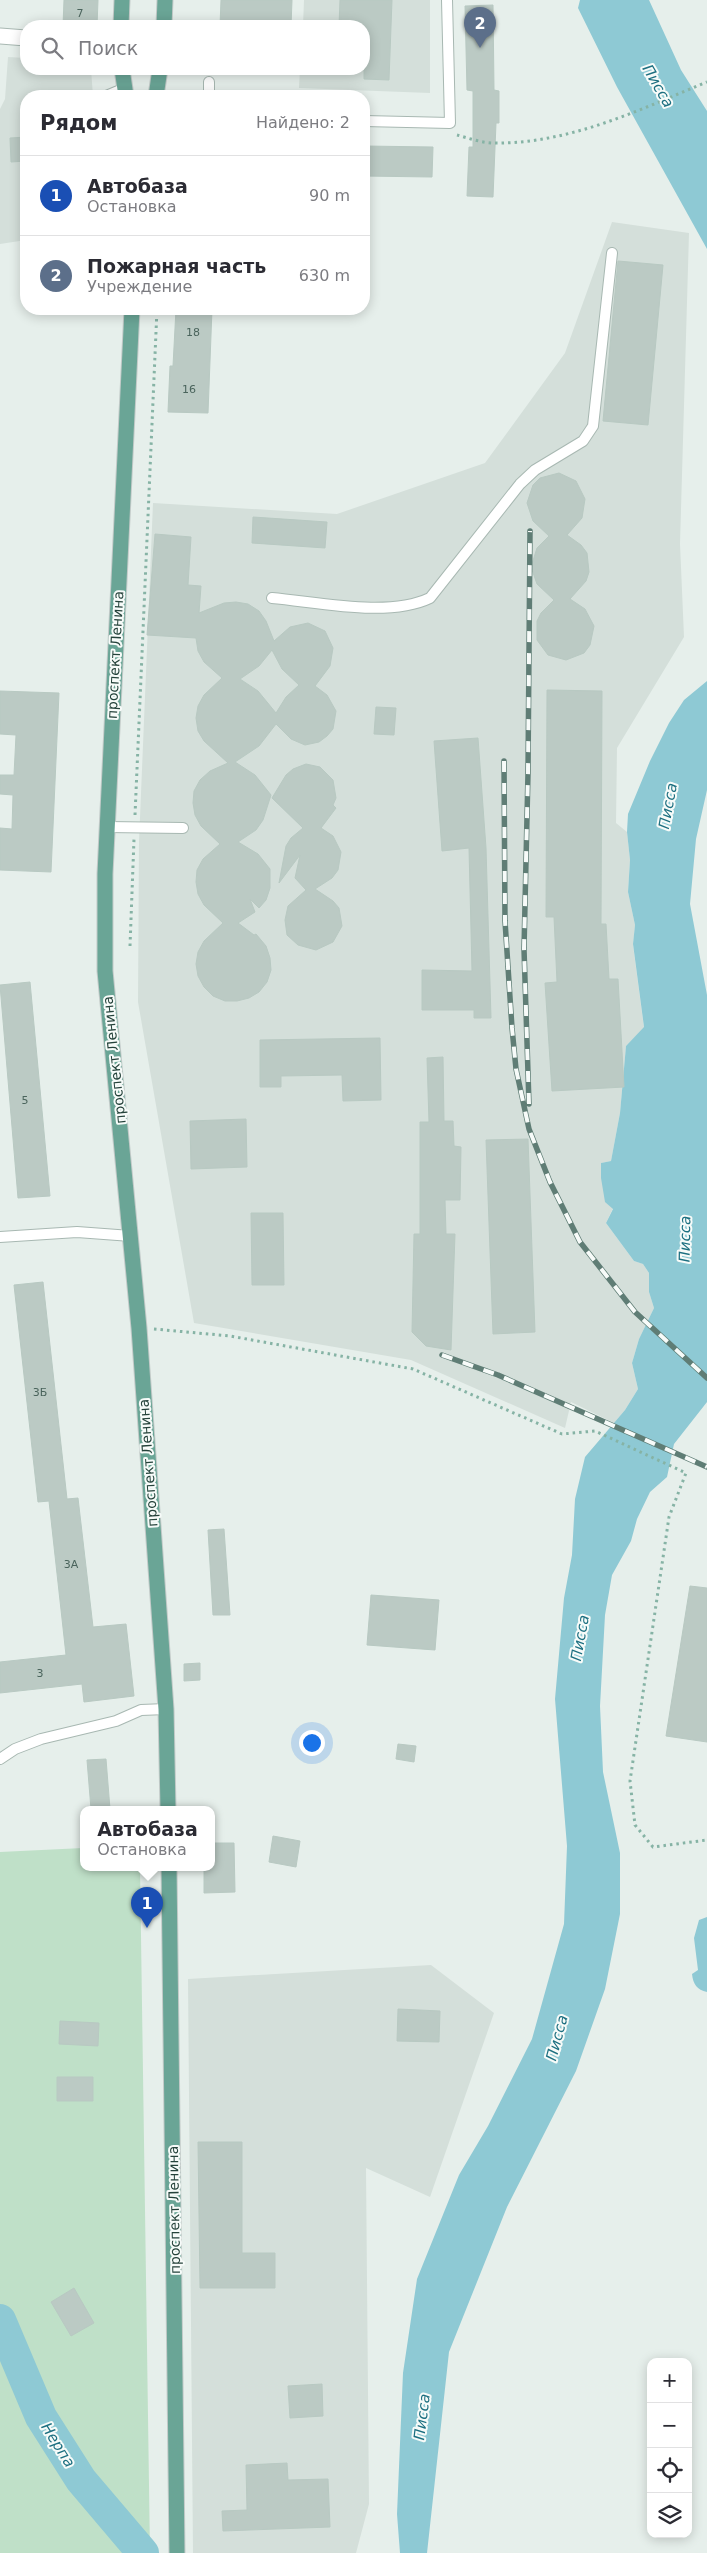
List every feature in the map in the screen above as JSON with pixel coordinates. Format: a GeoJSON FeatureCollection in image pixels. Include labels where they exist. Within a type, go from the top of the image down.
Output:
{"type":"FeatureCollection","features":[{"type":"Feature","properties":{"kind":"main road"},"geometry":{"type":"LineString","coordinates":[[121,20],[122,0]]}},
{"type":"Feature","properties":{"kind":"main road"},"geometry":{"type":"LineString","coordinates":[[164,20],[165,0]]}},
{"type":"Feature","properties":{"kind":"main road"},"geometry":{"type":"LineString","coordinates":[[123,75],[125,90]]}},
{"type":"Feature","properties":{"kind":"main road"},"geometry":{"type":"LineString","coordinates":[[157,90],[159,75]]}},
{"type":"Feature","properties":{"kind":"main road","name":"проспект Ленина"},"geometry":{"type":"LineString","coordinates":[[132,315],[107,827],[105,971],[139,1328],[166,1709],[168,1806]]}},
{"type":"Feature","properties":{"kind":"main road","name":"проспект Ленина"},"geometry":{"type":"LineString","coordinates":[[169,1871],[177,2553]]}},
{"type":"Feature","properties":{"kind":"street"},"geometry":{"type":"LineString","coordinates":[[0,36],[20,38]]}},
{"type":"Feature","properties":{"kind":"lane"},"geometry":{"type":"LineString","coordinates":[[370,121],[450,123],[447,0]]}},
{"type":"Feature","properties":{"kind":"lane"},"geometry":{"type":"LineString","coordinates":[[209,82],[209,90]]}},
{"type":"Feature","properties":{"kind":"lane"},"geometry":{"type":"LineString","coordinates":[[272,598],[392,608],[415,605],[430,598],[520,484],[535,470],[583,441],[593,426],[612,253]]}},
{"type":"Feature","properties":{"kind":"lane"},"geometry":{"type":"LineString","coordinates":[[107,827],[183,828]]}},
{"type":"Feature","properties":{"kind":"lane"},"geometry":{"type":"LineString","coordinates":[[0,1238],[77,1232],[131,1236]]}},
{"type":"Feature","properties":{"kind":"lane"},"geometry":{"type":"LineString","coordinates":[[0,1759],[15,1748],[41,1739],[116,1721],[141,1710],[166,1709]]}},
{"type":"Feature","properties":{"kind":"path"},"geometry":{"type":"LineString","coordinates":[[450,123],[453,134],[492,144],[546,139],[615,121],[707,82]]}},
{"type":"Feature","properties":{"kind":"path"},"geometry":{"type":"LineString","coordinates":[[130,946],[157,315]]}},
{"type":"Feature","properties":{"kind":"path"},"geometry":{"type":"LineString","coordinates":[[139,1328],[230,1336],[412,1369],[562,1434],[595,1431],[686,1473],[669,1517],[630,1781],[635,1825],[653,1848],[707,1840]]}},
{"type":"Feature","properties":{"kind":"shaded area"},"geometry":{"type":"Polygon","coordinates":[[[304,0],[430,0],[430,93],[299,88],[300,75],[370,75],[370,20],[303,20],[304,0]]]}},
{"type":"Feature","properties":{"kind":"shaded area"},"geometry":{"type":"Polygon","coordinates":[[[8,57],[20,58],[20,75],[91,75],[93,90],[20,90],[20,241],[0,244],[0,109],[5,99],[8,57]]]}},
{"type":"Feature","properties":{"kind":"shaded area"},"geometry":{"type":"Polygon","coordinates":[[[612,222],[689,233],[680,544],[684,637],[617,748],[616,823],[627,832],[630,860],[628,892],[635,925],[633,945],[644,1028],[626,1046],[620,1113],[611,1161],[601,1163],[613,1208],[606,1223],[634,1261],[643,1264],[649,1273],[649,1292],[654,1308],[639,1339],[632,1363],[638,1389],[625,1410],[614,1423],[571,1402],[565,1428],[411,1360],[194,1323],[138,1002],[139,842],[153,503],[337,514],[485,463],[565,353],[612,222]]]}},
{"type":"Feature","properties":{"kind":"shaded area"},"geometry":{"type":"Polygon","coordinates":[[[431,1965],[494,2013],[430,2197],[366,2168],[369,2504],[356,2553],[193,2553],[188,1979],[431,1965]]]}},
{"type":"Feature","properties":{"kind":"green space"},"geometry":{"type":"Polygon","coordinates":[[[80,1848],[80,1871],[140,1871],[150,2553],[0,2553],[0,1852],[80,1848]]]}},
{"type":"Feature","properties":{"kind":"water","name":"Писса"},"geometry":{"type":"Polygon","coordinates":[[[580,0],[649,0],[681,70],[707,111],[707,249],[617,87],[578,8],[580,0]]]}},
{"type":"Feature","properties":{"kind":"water","name":"Писса"},"geometry":{"type":"Polygon","coordinates":[[[707,681],[707,790],[696,839],[690,904],[707,995],[707,1402],[674,1444],[667,1477],[650,1492],[637,1519],[631,1541],[612,1575],[605,1615],[600,1706],[603,1772],[620,1853],[620,1914],[605,1989],[576,2071],[507,2207],[449,2352],[427,2553],[400,2553],[397,2514],[403,2373],[417,2279],[459,2175],[488,2126],[532,2039],[564,1924],[567,1846],[555,1699],[564,1598],[572,1555],[575,1499],[585,1457],[625,1410],[638,1389],[632,1363],[639,1339],[654,1308],[649,1292],[649,1273],[643,1264],[634,1261],[606,1223],[613,1209],[605,1202],[601,1178],[601,1163],[611,1161],[620,1113],[626,1046],[644,1027],[633,944],[635,925],[628,892],[630,860],[627,832],[628,814],[650,761],[669,723],[684,700],[707,681]]]}},
{"type":"Feature","properties":{"kind":"water"},"geometry":{"type":"Polygon","coordinates":[[[707,1917],[707,1992],[696,1986],[692,1974],[698,1970],[694,1938],[699,1920],[707,1917]]]}},
{"type":"Feature","properties":{"kind":"building"},"geometry":{"type":"Polygon","coordinates":[[[64,0],[98,0],[97,20],[63,20],[64,0]]]}},
{"type":"Feature","properties":{"kind":"building"},"geometry":{"type":"Polygon","coordinates":[[[221,0],[292,0],[291,20],[220,20],[221,0]]]}},
{"type":"Feature","properties":{"kind":"building"},"geometry":{"type":"Polygon","coordinates":[[[340,0],[392,0],[389,80],[364,79],[364,75],[370,75],[370,20],[339,20],[340,0]]]}},
{"type":"Feature","properties":{"kind":"building"},"geometry":{"type":"Polygon","coordinates":[[[493,5],[494,90],[499,91],[499,123],[496,123],[493,197],[467,196],[469,147],[473,147],[473,91],[467,90],[465,6],[493,5]]]}},
{"type":"Feature","properties":{"kind":"building"},"geometry":{"type":"Polygon","coordinates":[[[20,137],[20,161],[11,162],[10,138],[20,137]]]}},
{"type":"Feature","properties":{"kind":"building"},"geometry":{"type":"Polygon","coordinates":[[[370,146],[433,147],[432,177],[370,176],[370,146]]]}},
{"type":"Feature","properties":{"kind":"building"},"geometry":{"type":"Polygon","coordinates":[[[618,261],[663,265],[648,425],[603,421],[618,261]]]}},
{"type":"Feature","properties":{"kind":"building"},"geometry":{"type":"Polygon","coordinates":[[[176,315],[212,315],[208,413],[168,412],[170,366],[173,366],[176,315]]]}},
{"type":"Feature","properties":{"kind":"building"},"geometry":{"type":"Polygon","coordinates":[[[559,473],[576,481],[585,499],[582,518],[567,535],[581,545],[587,553],[589,572],[586,581],[570,599],[585,609],[594,626],[590,645],[584,653],[566,660],[548,655],[537,640],[537,621],[541,613],[554,600],[537,584],[531,567],[537,548],[549,536],[533,521],[527,503],[533,485],[540,478],[559,473]]]}},
{"type":"Feature","properties":{"kind":"building"},"geometry":{"type":"Polygon","coordinates":[[[253,517],[327,522],[325,548],[252,543],[253,517]]]}},
{"type":"Feature","properties":{"kind":"building"},"geometry":{"type":"Polygon","coordinates":[[[155,534],[191,537],[188,585],[201,586],[199,613],[224,603],[248,604],[259,611],[266,621],[274,641],[290,627],[308,623],[325,631],[333,648],[330,666],[315,686],[327,695],[336,711],[333,729],[327,736],[319,742],[305,745],[291,739],[276,724],[259,746],[235,762],[255,775],[271,795],[263,820],[256,830],[238,842],[258,854],[270,869],[270,888],[266,900],[259,908],[250,899],[255,912],[238,923],[254,935],[256,934],[266,946],[270,958],[271,970],[267,982],[259,992],[249,998],[225,1001],[213,996],[204,987],[198,976],[196,964],[198,952],[204,941],[223,923],[204,905],[198,894],[197,870],[203,859],[220,844],[201,826],[195,815],[193,803],[194,791],[200,780],[210,771],[228,763],[204,741],[198,731],[196,718],[198,706],[204,695],[222,678],[204,662],[198,651],[196,638],[147,635],[155,534]],[[272,650],[259,666],[240,679],[258,691],[276,713],[286,697],[299,685],[282,669],[272,650]]]}},
{"type":"Feature","properties":{"kind":"building"},"geometry":{"type":"Polygon","coordinates":[[[547,690],[602,691],[601,924],[606,924],[609,979],[618,979],[624,1087],[552,1091],[545,983],[557,982],[554,917],[546,917],[547,690]]]}},
{"type":"Feature","properties":{"kind":"building"},"geometry":{"type":"Polygon","coordinates":[[[0,691],[59,693],[51,872],[0,870],[0,828],[12,829],[13,795],[0,794],[0,775],[14,775],[16,735],[0,734],[0,691]]]}},
{"type":"Feature","properties":{"kind":"building"},"geometry":{"type":"Polygon","coordinates":[[[376,707],[396,708],[394,735],[374,734],[376,707]]]}},
{"type":"Feature","properties":{"kind":"building"},"geometry":{"type":"Polygon","coordinates":[[[478,738],[486,848],[491,1018],[474,1018],[474,1010],[422,1010],[422,970],[472,971],[469,848],[442,851],[434,741],[478,738]]]}},
{"type":"Feature","properties":{"kind":"building"},"geometry":{"type":"Polygon","coordinates":[[[306,764],[320,767],[333,780],[336,798],[333,805],[336,808],[321,828],[333,836],[341,852],[338,870],[332,878],[315,889],[333,901],[339,908],[342,926],[333,942],[316,950],[298,945],[287,935],[285,920],[288,906],[306,890],[295,878],[300,855],[279,883],[286,846],[291,838],[303,828],[272,798],[286,775],[293,769],[306,764]]]}},
{"type":"Feature","properties":{"kind":"building"},"geometry":{"type":"Polygon","coordinates":[[[30,982],[50,1196],[18,1198],[0,985],[30,982]]]}},
{"type":"Feature","properties":{"kind":"building"},"geometry":{"type":"Polygon","coordinates":[[[380,1038],[381,1100],[343,1101],[342,1075],[281,1076],[281,1087],[260,1087],[260,1040],[380,1038]]]}},
{"type":"Feature","properties":{"kind":"building"},"geometry":{"type":"Polygon","coordinates":[[[443,1057],[444,1121],[453,1121],[454,1146],[461,1147],[460,1200],[445,1200],[446,1234],[455,1234],[451,1350],[426,1346],[412,1332],[414,1234],[420,1234],[420,1122],[429,1122],[427,1058],[443,1057]]]}},
{"type":"Feature","properties":{"kind":"building"},"geometry":{"type":"Polygon","coordinates":[[[246,1119],[247,1167],[191,1169],[190,1121],[246,1119]]]}},
{"type":"Feature","properties":{"kind":"building"},"geometry":{"type":"Polygon","coordinates":[[[528,1139],[535,1332],[493,1334],[486,1140],[528,1139]]]}},
{"type":"Feature","properties":{"kind":"building"},"geometry":{"type":"Polygon","coordinates":[[[251,1213],[283,1213],[284,1285],[252,1285],[251,1213]]]}},
{"type":"Feature","properties":{"kind":"building"},"geometry":{"type":"Polygon","coordinates":[[[43,1282],[67,1499],[78,1498],[93,1627],[126,1624],[134,1696],[84,1702],[82,1684],[0,1693],[0,1662],[66,1655],[49,1501],[38,1502],[14,1285],[43,1282]]]}},
{"type":"Feature","properties":{"kind":"building"},"geometry":{"type":"Polygon","coordinates":[[[224,1529],[230,1615],[213,1615],[208,1530],[224,1529]]]}},
{"type":"Feature","properties":{"kind":"building"},"geometry":{"type":"Polygon","coordinates":[[[690,1586],[707,1588],[707,1742],[666,1736],[690,1586]]]}},
{"type":"Feature","properties":{"kind":"building"},"geometry":{"type":"Polygon","coordinates":[[[371,1595],[439,1600],[435,1650],[367,1645],[371,1595]]]}},
{"type":"Feature","properties":{"kind":"building"},"geometry":{"type":"Polygon","coordinates":[[[200,1663],[200,1680],[184,1681],[184,1664],[200,1663]]]}},
{"type":"Feature","properties":{"kind":"building"},"geometry":{"type":"Polygon","coordinates":[[[398,1744],[416,1746],[414,1762],[396,1759],[398,1744]]]}},
{"type":"Feature","properties":{"kind":"building"},"geometry":{"type":"Polygon","coordinates":[[[106,1759],[110,1806],[91,1806],[87,1760],[106,1759]]]}},
{"type":"Feature","properties":{"kind":"building"},"geometry":{"type":"Polygon","coordinates":[[[273,1836],[300,1841],[296,1867],[269,1862],[273,1836]]]}},
{"type":"Feature","properties":{"kind":"building"},"geometry":{"type":"Polygon","coordinates":[[[215,1843],[234,1843],[235,1892],[204,1893],[204,1871],[215,1871],[215,1843]]]}},
{"type":"Feature","properties":{"kind":"building"},"geometry":{"type":"Polygon","coordinates":[[[398,2009],[440,2011],[439,2042],[397,2041],[398,2009]]]}},
{"type":"Feature","properties":{"kind":"building"},"geometry":{"type":"Polygon","coordinates":[[[60,2021],[99,2023],[98,2046],[59,2044],[60,2021]]]}},
{"type":"Feature","properties":{"kind":"building"},"geometry":{"type":"Polygon","coordinates":[[[57,2077],[93,2077],[93,2101],[57,2101],[57,2077]]]}},
{"type":"Feature","properties":{"kind":"building"},"geometry":{"type":"Polygon","coordinates":[[[198,2142],[242,2142],[242,2253],[275,2253],[275,2288],[200,2288],[198,2142]]]}},
{"type":"Feature","properties":{"kind":"building"},"geometry":{"type":"Polygon","coordinates":[[[74,2288],[94,2323],[71,2336],[51,2302],[74,2288]]]}},
{"type":"Feature","properties":{"kind":"building"},"geometry":{"type":"Polygon","coordinates":[[[322,2384],[323,2416],[290,2418],[288,2386],[322,2384]]]}},
{"type":"Feature","properties":{"kind":"building"},"geometry":{"type":"Polygon","coordinates":[[[287,2463],[288,2480],[328,2479],[330,2527],[223,2531],[222,2511],[247,2510],[246,2465],[287,2463]]]}},
{"type":"Feature","properties":{"kind":"waterway","name":"Нерпа"},"geometry":{"type":"LineString","coordinates":[[0,2320],[41,2417],[81,2480],[143,2553]]}},
{"type":"Feature","properties":{"kind":"railway"},"geometry":{"type":"LineString","coordinates":[[529,1104],[524,949],[530,531]]}},
{"type":"Feature","properties":{"kind":"railway"},"geometry":{"type":"LineString","coordinates":[[504,761],[505,921],[512,1028],[516,1069],[529,1129],[550,1182],[580,1242],[635,1312],[707,1378]]}},
{"type":"Feature","properties":{"kind":"railway"},"geometry":{"type":"LineString","coordinates":[[442,1355],[498,1375],[707,1467]]}},
{"type":"Feature","properties":{"kind":"place","name":"Пожарная часть"},"geometry":{"type":"Point","coordinates":[480,48]}},
{"type":"Feature","properties":{"kind":"place","name":"Автобаза"},"geometry":{"type":"Point","coordinates":[147,1928]}}]}
